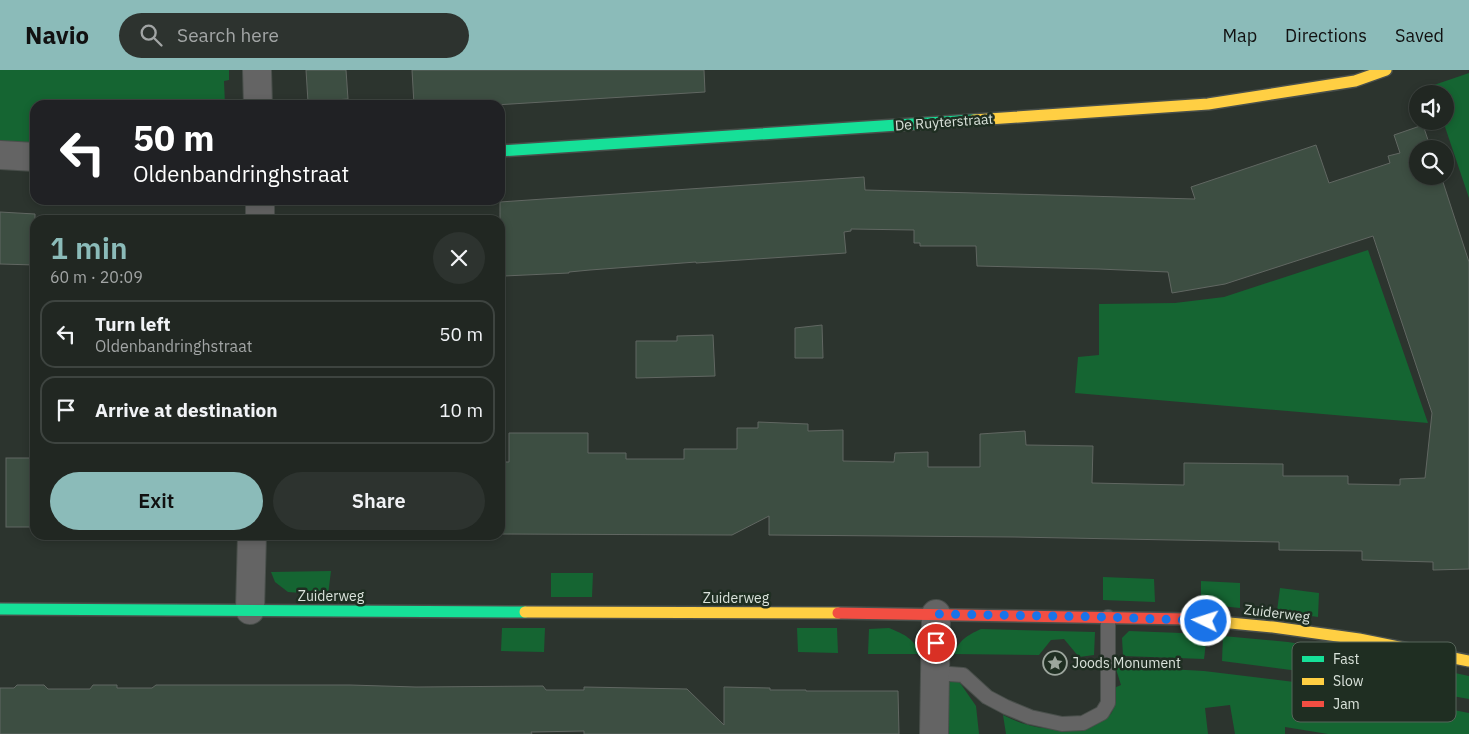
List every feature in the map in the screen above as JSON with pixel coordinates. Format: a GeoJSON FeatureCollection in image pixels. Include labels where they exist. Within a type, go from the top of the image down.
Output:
{"type":"FeatureCollection","features":[{"type":"Feature","properties":{"kind":"street"},"geometry":{"type":"LineString","coordinates":[[257,70],[258,100]]}},
{"type":"Feature","properties":{"kind":"street","name":"De Ruyterstraat"},"geometry":{"type":"LineString","coordinates":[[505,151],[1208,104],[1346,82],[1386,70]]}},
{"type":"Feature","properties":{"kind":"street"},"geometry":{"type":"LineString","coordinates":[[0,155],[30,157]]}},
{"type":"Feature","properties":{"kind":"street"},"geometry":{"type":"LineString","coordinates":[[250,610],[252,540]]}},
{"type":"Feature","properties":{"kind":"street","name":"Zuiderweg"},"geometry":{"type":"LineString","coordinates":[[0,609],[936,614],[1108,617],[1189,619],[1273,627],[1374,642]]}},
{"type":"Feature","properties":{"kind":"street"},"geometry":{"type":"LineString","coordinates":[[934,734],[936,614]]}},
{"type":"Feature","properties":{"kind":"street","name":"Zuiderweg"},"geometry":{"type":"LineString","coordinates":[[1456,658],[1469,661]]}},
{"type":"Feature","properties":{"kind":"lane"},"geometry":{"type":"LineString","coordinates":[[936,673],[963,675],[987,697],[1030,717],[1062,724],[1083,723],[1102,713],[1108,702],[1108,617]]}},
{"type":"Feature","properties":{"kind":"green space"},"geometry":{"type":"Polygon","coordinates":[[[0,70],[229,70],[229,80],[224,81],[225,100],[30,100],[30,144],[0,142],[0,70]]]}},
{"type":"Feature","properties":{"kind":"green space"},"geometry":{"type":"Polygon","coordinates":[[[1469,73],[1469,198],[1454,154],[1454,140],[1449,140],[1446,130],[1454,130],[1454,85],[1434,85],[1469,73]]]}},
{"type":"Feature","properties":{"kind":"green space"},"geometry":{"type":"Polygon","coordinates":[[[1368,250],[1428,423],[1075,393],[1078,357],[1099,355],[1099,304],[1175,303],[1224,297],[1368,250]]]}},
{"type":"Feature","properties":{"kind":"green space"},"geometry":{"type":"Polygon","coordinates":[[[331,571],[328,595],[288,592],[275,582],[271,572],[331,571]]]}},
{"type":"Feature","properties":{"kind":"green space"},"geometry":{"type":"Polygon","coordinates":[[[551,573],[593,573],[592,597],[551,597],[551,573]]]}},
{"type":"Feature","properties":{"kind":"green space"},"geometry":{"type":"Polygon","coordinates":[[[1103,577],[1154,579],[1155,602],[1103,600],[1103,577]]]}},
{"type":"Feature","properties":{"kind":"green space"},"geometry":{"type":"Polygon","coordinates":[[[1201,581],[1240,583],[1240,608],[1201,604],[1201,581]]]}},
{"type":"Feature","properties":{"kind":"green space"},"geometry":{"type":"Polygon","coordinates":[[[1280,588],[1319,593],[1318,617],[1277,611],[1280,588]]]}},
{"type":"Feature","properties":{"kind":"green space"},"geometry":{"type":"Polygon","coordinates":[[[502,628],[545,628],[544,652],[501,651],[502,628]]]}},
{"type":"Feature","properties":{"kind":"green space"},"geometry":{"type":"Polygon","coordinates":[[[797,628],[837,628],[838,653],[798,652],[797,628]]]}},
{"type":"Feature","properties":{"kind":"green space"},"geometry":{"type":"Polygon","coordinates":[[[889,628],[908,638],[915,644],[921,654],[868,654],[869,629],[889,628]]]}},
{"type":"Feature","properties":{"kind":"green space"},"geometry":{"type":"Polygon","coordinates":[[[981,629],[1095,632],[1094,655],[1079,657],[1064,639],[1051,640],[1039,655],[953,654],[964,638],[981,629]]]}},
{"type":"Feature","properties":{"kind":"green space"},"geometry":{"type":"Polygon","coordinates":[[[1129,631],[1207,634],[1204,659],[1123,656],[1122,638],[1129,631]]]}},
{"type":"Feature","properties":{"kind":"green space"},"geometry":{"type":"Polygon","coordinates":[[[1223,636],[1292,643],[1292,670],[1222,661],[1223,636]]]}},
{"type":"Feature","properties":{"kind":"green space"},"geometry":{"type":"Polygon","coordinates":[[[1115,666],[1204,671],[1292,682],[1292,722],[1456,722],[1456,710],[1469,713],[1469,734],[1328,734],[1285,727],[1285,734],[1235,734],[1230,705],[1205,708],[1208,734],[1006,734],[1003,715],[1025,724],[1049,729],[1074,728],[1097,723],[1106,719],[1111,714],[1113,710],[1114,688],[1121,685],[1115,666]]]}},
{"type":"Feature","properties":{"kind":"green space"},"geometry":{"type":"Polygon","coordinates":[[[949,667],[976,706],[979,734],[948,734],[949,667]]]}},
{"type":"Feature","properties":{"kind":"green space"},"geometry":{"type":"Polygon","coordinates":[[[1456,673],[1469,676],[1469,699],[1456,697],[1456,673]]]}},
{"type":"Feature","properties":{"kind":"building"},"geometry":{"type":"Polygon","coordinates":[[[306,70],[346,70],[348,99],[308,100],[306,70]]]}},
{"type":"Feature","properties":{"kind":"building"},"geometry":{"type":"Polygon","coordinates":[[[412,70],[704,70],[705,92],[505,104],[505,100],[414,100],[412,70]]]}},
{"type":"Feature","properties":{"kind":"building"},"geometry":{"type":"Polygon","coordinates":[[[1409,130],[1425,130],[1428,140],[1409,140],[1409,185],[1444,185],[1469,262],[1469,569],[1433,570],[1433,562],[1362,560],[1362,551],[1279,550],[1279,542],[769,535],[769,516],[732,535],[505,534],[505,462],[509,462],[509,433],[588,433],[588,453],[626,453],[626,459],[684,459],[684,449],[737,449],[737,428],[758,428],[758,422],[808,424],[808,431],[843,430],[843,461],[894,462],[895,453],[928,452],[928,467],[980,467],[980,434],[1025,431],[1026,445],[1093,446],[1092,483],[1184,485],[1184,463],[1283,464],[1283,476],[1348,476],[1348,484],[1400,485],[1400,479],[1425,478],[1432,413],[1373,236],[1225,284],[1172,293],[1168,272],[977,266],[976,246],[920,246],[920,243],[914,243],[914,230],[851,229],[851,231],[844,232],[846,253],[505,276],[505,215],[500,215],[500,205],[505,205],[505,202],[864,177],[865,190],[1195,199],[1191,187],[1316,145],[1329,183],[1390,163],[1388,156],[1400,153],[1394,135],[1409,130]]]}},
{"type":"Feature","properties":{"kind":"building"},"geometry":{"type":"Polygon","coordinates":[[[0,212],[35,214],[30,215],[30,265],[0,264],[0,212]]]}},
{"type":"Feature","properties":{"kind":"building"},"geometry":{"type":"Polygon","coordinates":[[[822,325],[823,358],[795,358],[795,328],[822,325]]]}},
{"type":"Feature","properties":{"kind":"building"},"geometry":{"type":"Polygon","coordinates":[[[713,335],[715,376],[636,378],[636,341],[677,341],[677,336],[713,335]]]}},
{"type":"Feature","properties":{"kind":"building"},"geometry":{"type":"Polygon","coordinates":[[[6,458],[30,458],[30,527],[6,527],[6,458]]]}},
{"type":"Feature","properties":{"kind":"building"},"geometry":{"type":"Polygon","coordinates":[[[17,685],[44,685],[48,689],[90,689],[93,685],[117,685],[117,688],[152,688],[156,685],[350,685],[416,687],[543,686],[546,690],[584,690],[584,687],[687,689],[724,725],[724,687],[806,691],[898,691],[899,734],[584,734],[584,731],[531,732],[532,734],[0,734],[0,688],[14,688],[17,685]]]}},
{"type":"Feature","properties":{"kind":"traffic: fast"},"geometry":{"type":"LineString","coordinates":[[505,151],[974,120]]}},
{"type":"Feature","properties":{"kind":"traffic: fast"},"geometry":{"type":"LineString","coordinates":[[0,609],[525,612]]}},
{"type":"Feature","properties":{"kind":"traffic: slow"},"geometry":{"type":"LineString","coordinates":[[974,120],[1208,104],[1355,81],[1386,70]]}},
{"type":"Feature","properties":{"kind":"traffic: slow"},"geometry":{"type":"LineString","coordinates":[[525,612],[838,613]]}},
{"type":"Feature","properties":{"kind":"traffic: slow"},"geometry":{"type":"LineString","coordinates":[[1188,619],[1273,627],[1374,642]]}},
{"type":"Feature","properties":{"kind":"traffic: slow"},"geometry":{"type":"LineString","coordinates":[[1456,658],[1469,661]]}},
{"type":"Feature","properties":{"kind":"traffic: jam"},"geometry":{"type":"LineString","coordinates":[[838,613],[1188,619]]}},
{"type":"Feature","properties":{"kind":"place","name":"Joods Monument"},"geometry":{"type":"Point","coordinates":[1055,663]}},
{"type":"Feature","properties":{"kind":"route"},"geometry":{"type":"LineString","coordinates":[[936,643],[936,614],[1189,619],[1206,621]]}}]}
